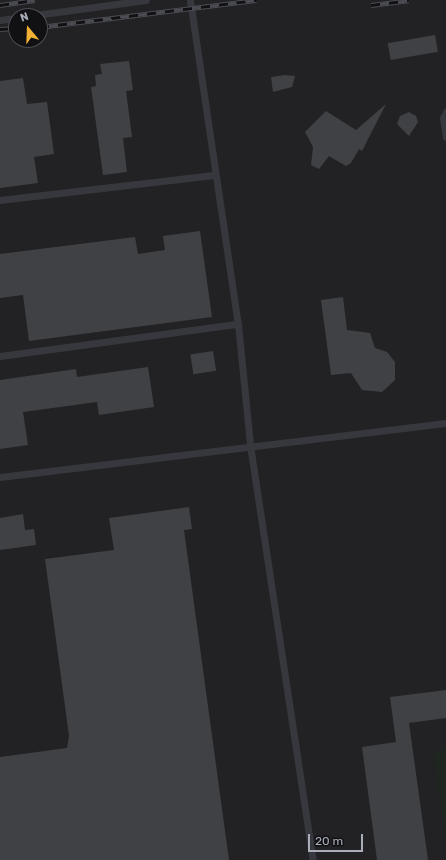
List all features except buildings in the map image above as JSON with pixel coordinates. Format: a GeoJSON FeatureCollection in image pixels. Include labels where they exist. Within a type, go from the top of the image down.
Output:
{"type":"FeatureCollection","features":[{"type":"Feature","properties":{"kind":"lane"},"geometry":{"type":"LineString","coordinates":[[48,13],[146,0]]}},
{"type":"Feature","properties":{"kind":"lane"},"geometry":{"type":"LineString","coordinates":[[190,0],[214,175],[238,324],[250,445],[313,860]]}},
{"type":"Feature","properties":{"kind":"lane"},"geometry":{"type":"LineString","coordinates":[[446,112],[443,118],[446,137]]}},
{"type":"Feature","properties":{"kind":"lane"},"geometry":{"type":"LineString","coordinates":[[0,200],[214,175]]}},
{"type":"Feature","properties":{"kind":"lane"},"geometry":{"type":"LineString","coordinates":[[0,356],[238,324]]}},
{"type":"Feature","properties":{"kind":"lane"},"geometry":{"type":"LineString","coordinates":[[0,478],[250,445],[446,424]]}},
{"type":"Feature","properties":{"kind":"shaded area"},"geometry":{"type":"Polygon","coordinates":[[[0,0],[446,0],[446,860],[0,860],[0,0]]]}},
{"type":"Feature","properties":{"kind":"shaded area"},"geometry":{"type":"Polygon","coordinates":[[[446,750],[446,845],[434,752],[446,750]]]}},
{"type":"Feature","properties":{"kind":"railway"},"geometry":{"type":"LineString","coordinates":[[0,5],[35,0]]}},
{"type":"Feature","properties":{"kind":"railway"},"geometry":{"type":"LineString","coordinates":[[48,26],[256,0]]}},
{"type":"Feature","properties":{"kind":"railway"},"geometry":{"type":"LineString","coordinates":[[371,5],[409,0]]}},
{"type":"Feature","properties":{"kind":"railway"},"geometry":{"type":"LineString","coordinates":[[0,29],[8,28]]}}]}
